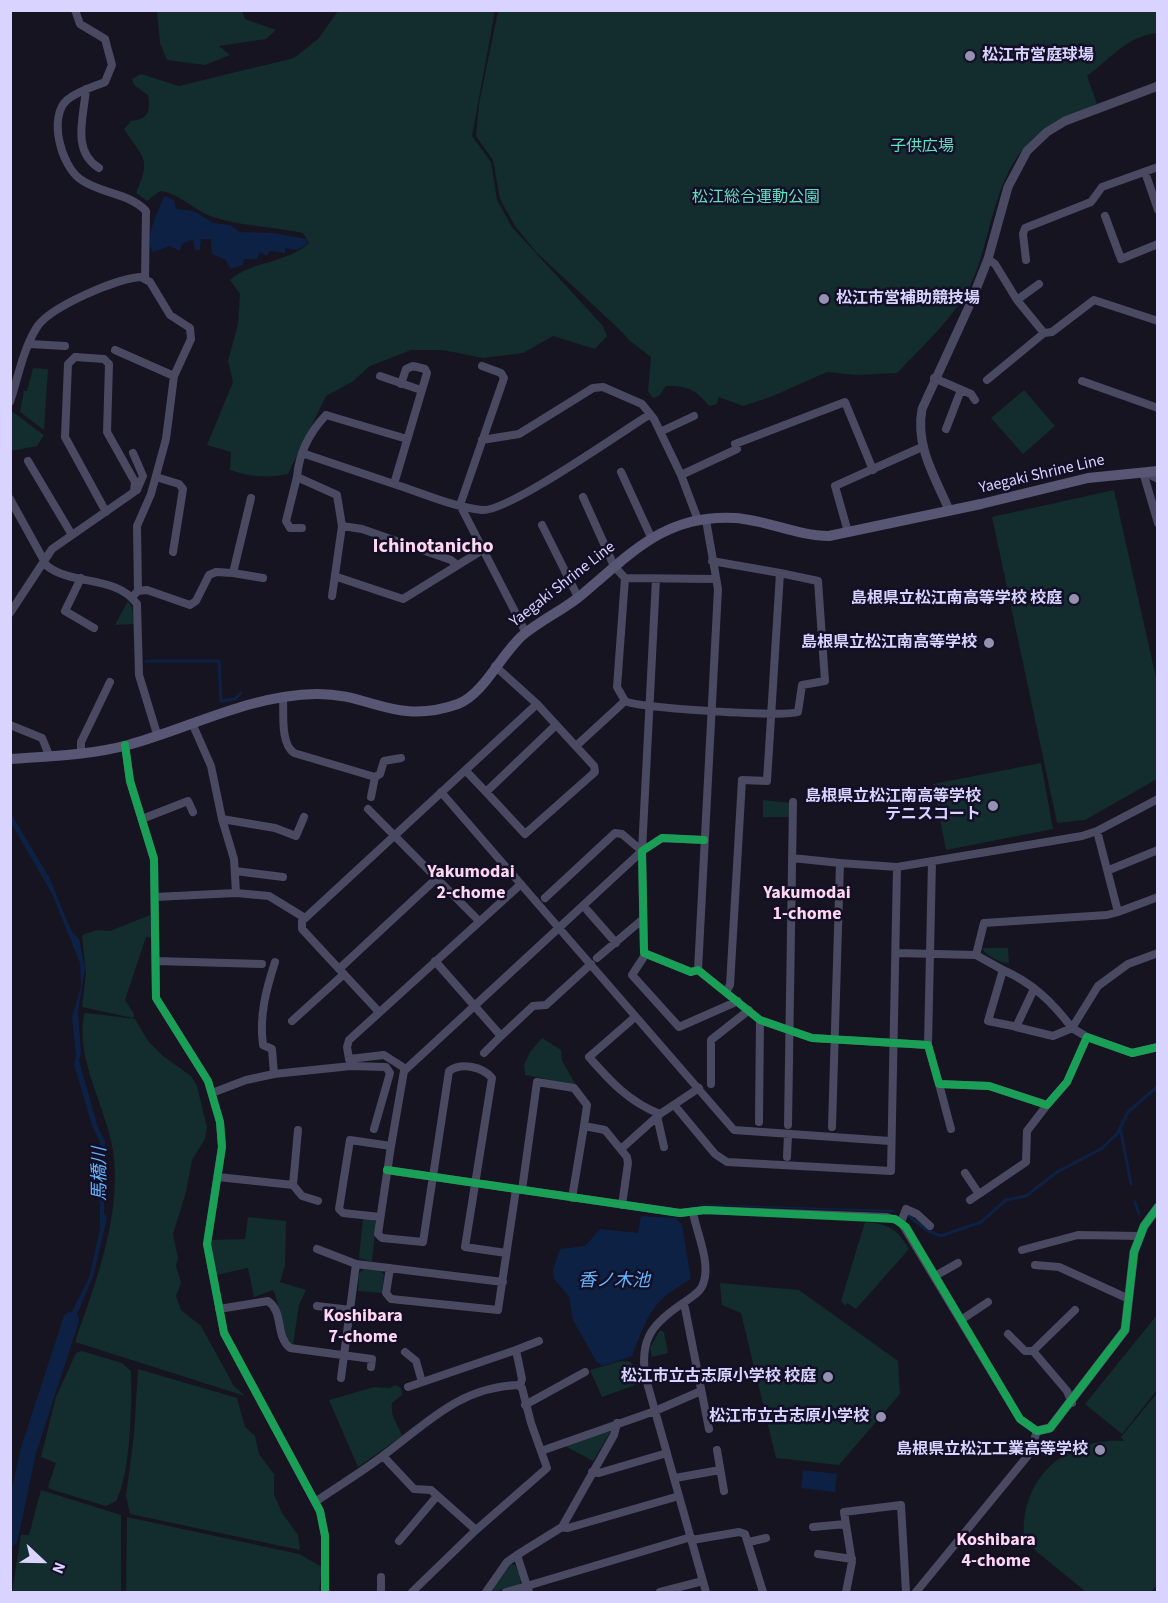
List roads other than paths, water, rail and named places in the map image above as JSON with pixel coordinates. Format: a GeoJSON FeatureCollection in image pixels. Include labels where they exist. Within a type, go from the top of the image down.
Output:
{"type":"FeatureCollection","features":[{"type":"Feature","properties":{"kind":"main road","name":"Yaegaki Shrine Line"},"geometry":{"type":"LineString","coordinates":[[10,759],[124,746],[253,703],[283,698],[331,694],[391,710],[422,712],[456,704],[467,699],[479,688],[507,649],[526,633],[578,597],[651,537],[672,526],[702,520],[757,520],[820,536],[848,532],[1088,478],[1158,471]]}},
{"type":"Feature","properties":{"kind":"street"},"geometry":{"type":"LineString","coordinates":[[75,10],[80,24],[105,39],[111,54],[111,71],[107,80],[67,100],[59,117],[64,157],[81,180],[130,199],[146,211],[145,279],[170,315],[186,324],[192,333],[174,376],[166,439],[156,477],[137,526],[135,594],[138,610],[139,675],[157,734]]}},
{"type":"Feature","properties":{"kind":"street"},"geometry":{"type":"LineString","coordinates":[[949,510],[922,447],[920,422],[922,409],[988,259],[1008,187],[1018,165],[1032,146],[1065,122],[1158,86]]}},
{"type":"Feature","properties":{"kind":"street"},"geometry":{"type":"LineString","coordinates":[[86,89],[81,124],[82,142],[86,156],[99,168]]}},
{"type":"Feature","properties":{"kind":"street"},"geometry":{"type":"LineString","coordinates":[[1026,260],[1023,234],[1025,228],[1091,202],[1102,187],[1158,167]]}},
{"type":"Feature","properties":{"kind":"street"},"geometry":{"type":"LineString","coordinates":[[1144,172],[1158,210]]}},
{"type":"Feature","properties":{"kind":"street"},"geometry":{"type":"LineString","coordinates":[[1105,216],[1122,259],[1158,244]]}},
{"type":"Feature","properties":{"kind":"street"},"geometry":{"type":"LineString","coordinates":[[988,259],[995,264],[1017,300],[1044,333]]}},
{"type":"Feature","properties":{"kind":"street"},"geometry":{"type":"LineString","coordinates":[[10,402],[14,384],[37,328],[52,314],[89,294],[134,277],[145,279]]}},
{"type":"Feature","properties":{"kind":"street"},"geometry":{"type":"LineString","coordinates":[[1017,300],[1040,284]]}},
{"type":"Feature","properties":{"kind":"street"},"geometry":{"type":"LineString","coordinates":[[987,380],[1044,333],[1052,332],[1095,300],[1158,321]]}},
{"type":"Feature","properties":{"kind":"street"},"geometry":{"type":"LineString","coordinates":[[30,344],[65,346]]}},
{"type":"Feature","properties":{"kind":"street"},"geometry":{"type":"LineString","coordinates":[[115,351],[174,376]]}},
{"type":"Feature","properties":{"kind":"street"},"geometry":{"type":"LineString","coordinates":[[106,512],[65,437],[68,364],[75,357],[104,359],[109,364],[107,432],[135,482],[134,492]]}},
{"type":"Feature","properties":{"kind":"street"},"geometry":{"type":"LineString","coordinates":[[394,484],[427,373],[425,369],[413,366],[406,369],[401,384]]}},
{"type":"Feature","properties":{"kind":"street"},"geometry":{"type":"LineString","coordinates":[[482,366],[504,376],[460,505],[526,633]]}},
{"type":"Feature","properties":{"kind":"street"},"geometry":{"type":"LineString","coordinates":[[380,376],[418,389]]}},
{"type":"Feature","properties":{"kind":"street"},"geometry":{"type":"LineString","coordinates":[[934,378],[971,394],[975,400]]}},
{"type":"Feature","properties":{"kind":"street"},"geometry":{"type":"LineString","coordinates":[[1082,381],[1158,408]]}},
{"type":"Feature","properties":{"kind":"street"},"geometry":{"type":"LineString","coordinates":[[482,440],[519,434],[596,387],[603,387],[642,404],[662,431],[702,520],[718,589],[698,970]]}},
{"type":"Feature","properties":{"kind":"street"},"geometry":{"type":"LineString","coordinates":[[946,429],[961,390]]}},
{"type":"Feature","properties":{"kind":"street"},"geometry":{"type":"LineString","coordinates":[[681,475],[736,446],[845,402],[873,470]]}},
{"type":"Feature","properties":{"kind":"street"},"geometry":{"type":"LineString","coordinates":[[302,528],[290,528],[286,521],[302,453],[313,429],[326,415],[407,439]]}},
{"type":"Feature","properties":{"kind":"street"},"geometry":{"type":"LineString","coordinates":[[302,453],[460,505],[492,510],[536,488],[649,415]]}},
{"type":"Feature","properties":{"kind":"street"},"geometry":{"type":"LineString","coordinates":[[662,431],[694,416]]}},
{"type":"Feature","properties":{"kind":"street"},"geometry":{"type":"LineString","coordinates":[[848,532],[836,486],[922,447]]}},
{"type":"Feature","properties":{"kind":"street"},"geometry":{"type":"LineString","coordinates":[[10,613],[52,549],[140,487],[143,476],[133,453]]}},
{"type":"Feature","properties":{"kind":"street"},"geometry":{"type":"LineString","coordinates":[[28,461],[72,535]]}},
{"type":"Feature","properties":{"kind":"street"},"geometry":{"type":"LineString","coordinates":[[621,472],[651,537]]}},
{"type":"Feature","properties":{"kind":"street"},"geometry":{"type":"LineString","coordinates":[[1143,472],[1158,479]]}},
{"type":"Feature","properties":{"kind":"street"},"geometry":{"type":"LineString","coordinates":[[1143,472],[1158,523]]}},
{"type":"Feature","properties":{"kind":"street"},"geometry":{"type":"LineString","coordinates":[[156,477],[179,484],[183,491],[173,552]]}},
{"type":"Feature","properties":{"kind":"street"},"geometry":{"type":"LineString","coordinates":[[297,477],[335,493],[342,526],[337,577],[332,596]]}},
{"type":"Feature","properties":{"kind":"street"},"geometry":{"type":"LineString","coordinates":[[583,497],[614,566],[625,578],[716,579]]}},
{"type":"Feature","properties":{"kind":"street"},"geometry":{"type":"LineString","coordinates":[[233,573],[251,498]]}},
{"type":"Feature","properties":{"kind":"street"},"geometry":{"type":"LineString","coordinates":[[10,499],[51,569],[135,594],[147,590],[190,605],[196,601],[209,575],[216,572],[263,578]]}},
{"type":"Feature","properties":{"kind":"street"},"geometry":{"type":"LineString","coordinates":[[542,525],[578,597]]}},
{"type":"Feature","properties":{"kind":"street"},"geometry":{"type":"LineString","coordinates":[[342,526],[373,533],[451,560],[457,565]]}},
{"type":"Feature","properties":{"kind":"street"},"geometry":{"type":"LineString","coordinates":[[337,577],[403,598],[484,549]]}},
{"type":"Feature","properties":{"kind":"street"},"geometry":{"type":"LineString","coordinates":[[625,578],[617,687],[625,701],[650,706],[772,714],[798,712],[802,685],[825,681],[818,581],[712,561]]}},
{"type":"Feature","properties":{"kind":"street"},"geometry":{"type":"LineString","coordinates":[[726,992],[730,985],[742,780],[767,781],[780,573]]}},
{"type":"Feature","properties":{"kind":"street"},"geometry":{"type":"LineString","coordinates":[[81,578],[65,611],[94,628]]}},
{"type":"Feature","properties":{"kind":"street"},"geometry":{"type":"LineString","coordinates":[[656,579],[642,852],[645,955],[632,975],[679,1027],[738,1001]]}},
{"type":"Feature","properties":{"kind":"street"},"geometry":{"type":"LineString","coordinates":[[466,771],[520,831],[528,833],[595,772],[594,766],[537,704],[495,666]]}},
{"type":"Feature","properties":{"kind":"street"},"geometry":{"type":"LineString","coordinates":[[81,751],[81,742],[110,682]]}},
{"type":"Feature","properties":{"kind":"street"},"geometry":{"type":"LineString","coordinates":[[283,698],[285,738],[290,750],[313,760],[375,777]]}},
{"type":"Feature","properties":{"kind":"street"},"geometry":{"type":"LineString","coordinates":[[576,746],[625,701]]}},
{"type":"Feature","properties":{"kind":"street"},"geometry":{"type":"LineString","coordinates":[[379,1012],[302,929],[305,918],[537,704]]}},
{"type":"Feature","properties":{"kind":"street"},"geometry":{"type":"LineString","coordinates":[[192,723],[211,766],[235,871],[236,893]]}},
{"type":"Feature","properties":{"kind":"street"},"geometry":{"type":"LineString","coordinates":[[10,725],[42,738],[50,755]]}},
{"type":"Feature","properties":{"kind":"street"},"geometry":{"type":"LineString","coordinates":[[486,792],[556,725]]}},
{"type":"Feature","properties":{"kind":"street"},"geometry":{"type":"LineString","coordinates":[[124,746],[130,781],[154,859],[155,988],[159,1005],[213,1093],[223,1136],[207,1244],[224,1333],[315,1502],[322,1520],[325,1536],[325,1593]]}},
{"type":"Feature","properties":{"kind":"street"},"geometry":{"type":"LineString","coordinates":[[371,797],[375,777],[380,774],[384,761],[401,758]]}},
{"type":"Feature","properties":{"kind":"street"},"geometry":{"type":"LineString","coordinates":[[441,792],[736,1131],[788,1130],[890,1141]]}},
{"type":"Feature","properties":{"kind":"street"},"geometry":{"type":"LineString","coordinates":[[792,858],[897,867],[1082,836],[1097,831],[1158,799]]}},
{"type":"Feature","properties":{"kind":"street"},"geometry":{"type":"LineString","coordinates":[[142,819],[188,801],[193,812]]}},
{"type":"Feature","properties":{"kind":"street"},"geometry":{"type":"LineString","coordinates":[[787,1157],[793,802]]}},
{"type":"Feature","properties":{"kind":"street"},"geometry":{"type":"LineString","coordinates":[[368,808],[478,921]]}},
{"type":"Feature","properties":{"kind":"street"},"geometry":{"type":"LineString","coordinates":[[222,819],[275,828],[296,836],[304,817]]}},
{"type":"Feature","properties":{"kind":"street"},"geometry":{"type":"LineString","coordinates":[[1097,831],[1109,870],[1118,912]]}},
{"type":"Feature","properties":{"kind":"street"},"geometry":{"type":"LineString","coordinates":[[545,898],[615,833],[622,834],[642,852]]}},
{"type":"Feature","properties":{"kind":"street"},"geometry":{"type":"LineString","coordinates":[[506,1253],[465,1247],[492,1078],[487,1072],[471,1066],[455,1067],[449,1071],[423,1242],[382,1238],[378,1234],[401,1079],[406,1069],[642,852],[662,838],[704,840]]}},
{"type":"Feature","properties":{"kind":"street"},"geometry":{"type":"LineString","coordinates":[[1109,870],[1158,850]]}},
{"type":"Feature","properties":{"kind":"street"},"geometry":{"type":"LineString","coordinates":[[932,861],[927,1045],[951,1129]]}},
{"type":"Feature","properties":{"kind":"street"},"geometry":{"type":"LineString","coordinates":[[832,1127],[840,863]]}},
{"type":"Feature","properties":{"kind":"street"},"geometry":{"type":"LineString","coordinates":[[675,1106],[715,1154],[728,1162],[891,1171],[897,867]]}},
{"type":"Feature","properties":{"kind":"street"},"geometry":{"type":"LineString","coordinates":[[235,871],[283,877]]}},
{"type":"Feature","properties":{"kind":"street"},"geometry":{"type":"LineString","coordinates":[[292,1021],[437,878]]}},
{"type":"Feature","properties":{"kind":"street"},"geometry":{"type":"LineString","coordinates":[[350,1063],[347,1047],[349,1040],[520,884]]}},
{"type":"Feature","properties":{"kind":"street"},"geometry":{"type":"LineString","coordinates":[[155,897],[236,893],[268,897],[305,918]]}},
{"type":"Feature","properties":{"kind":"street"},"geometry":{"type":"LineString","coordinates":[[975,955],[984,923],[1107,915],[1158,897]]}},
{"type":"Feature","properties":{"kind":"street"},"geometry":{"type":"LineString","coordinates":[[587,910],[616,942]]}},
{"type":"Feature","properties":{"kind":"street"},"geometry":{"type":"LineString","coordinates":[[597,958],[643,919]]}},
{"type":"Feature","properties":{"kind":"street"},"geometry":{"type":"LineString","coordinates":[[896,953],[975,955],[1027,982],[1052,1002],[1072,1028],[1087,1037],[1132,1053],[1156,1047]]}},
{"type":"Feature","properties":{"kind":"street"},"geometry":{"type":"LineString","coordinates":[[1003,970],[988,1021],[1053,1036],[1072,1028],[1098,986],[1128,964],[1158,953]]}},
{"type":"Feature","properties":{"kind":"street"},"geometry":{"type":"LineString","coordinates":[[645,955],[691,972],[698,970]]}},
{"type":"Feature","properties":{"kind":"street"},"geometry":{"type":"LineString","coordinates":[[156,961],[262,964]]}},
{"type":"Feature","properties":{"kind":"street"},"geometry":{"type":"LineString","coordinates":[[435,961],[501,1036]]}},
{"type":"Feature","properties":{"kind":"street"},"geometry":{"type":"LineString","coordinates":[[274,1074],[272,1049],[263,1045],[261,1024],[266,991],[275,962]]}},
{"type":"Feature","properties":{"kind":"street"},"geometry":{"type":"LineString","coordinates":[[484,1053],[533,1006],[546,1005],[591,964]]}},
{"type":"Feature","properties":{"kind":"street"},"geometry":{"type":"LineString","coordinates":[[698,970],[760,1020],[812,1038],[927,1045]]}},
{"type":"Feature","properties":{"kind":"street"},"geometry":{"type":"LineString","coordinates":[[1018,1027],[1034,988]]}},
{"type":"Feature","properties":{"kind":"street"},"geometry":{"type":"LineString","coordinates":[[711,1084],[711,1040],[748,1010]]}},
{"type":"Feature","properties":{"kind":"street"},"geometry":{"type":"LineString","coordinates":[[635,1017],[589,1057],[631,1100],[658,1115]]}},
{"type":"Feature","properties":{"kind":"street"},"geometry":{"type":"LineString","coordinates":[[759,1122],[760,1020]]}},
{"type":"Feature","properties":{"kind":"street"},"geometry":{"type":"LineString","coordinates":[[970,1200],[1026,1162],[1027,1131],[1067,1082],[1087,1037]]}},
{"type":"Feature","properties":{"kind":"street"},"geometry":{"type":"LineString","coordinates":[[213,1093],[246,1080],[350,1063],[384,1055],[406,1069]]}},
{"type":"Feature","properties":{"kind":"street"},"geometry":{"type":"LineString","coordinates":[[350,1063],[379,1065],[390,1070],[374,1129]]}},
{"type":"Feature","properties":{"kind":"street"},"geometry":{"type":"LineString","coordinates":[[390,1268],[386,1293],[389,1298],[496,1311],[500,1307],[506,1253],[538,1078],[574,1088],[587,1105],[572,1198]]}},
{"type":"Feature","properties":{"kind":"street"},"geometry":{"type":"LineString","coordinates":[[939,1084],[989,1086],[1047,1105]]}},
{"type":"Feature","properties":{"kind":"street"},"geometry":{"type":"LineString","coordinates":[[621,1149],[658,1115],[675,1106],[699,1088]]}},
{"type":"Feature","properties":{"kind":"street"},"geometry":{"type":"LineString","coordinates":[[658,1115],[664,1148]]}},
{"type":"Feature","properties":{"kind":"street"},"geometry":{"type":"LineString","coordinates":[[584,1126],[605,1130],[628,1160],[622,1205]]}},
{"type":"Feature","properties":{"kind":"street"},"geometry":{"type":"LineString","coordinates":[[293,1185],[298,1130]]}},
{"type":"Feature","properties":{"kind":"street"},"geometry":{"type":"LineString","coordinates":[[380,1217],[343,1213],[338,1203],[350,1140],[391,1146]]}},
{"type":"Feature","properties":{"kind":"street"},"geometry":{"type":"LineString","coordinates":[[387,1170],[572,1198],[693,1213],[705,1210],[877,1217],[901,1222],[1020,1419],[1037,1431],[1050,1428],[1123,1336],[1127,1324],[1134,1252],[1140,1236],[1158,1208]]}},
{"type":"Feature","properties":{"kind":"street"},"geometry":{"type":"LineString","coordinates":[[965,1173],[979,1194]]}},
{"type":"Feature","properties":{"kind":"street"},"geometry":{"type":"LineString","coordinates":[[218,1177],[293,1185],[307,1199],[318,1201]]}},
{"type":"Feature","properties":{"kind":"street"},"geometry":{"type":"LineString","coordinates":[[901,1222],[906,1209],[917,1214],[930,1226]]}},
{"type":"Feature","properties":{"kind":"street"},"geometry":{"type":"LineString","coordinates":[[693,1213],[705,1277],[699,1292],[657,1322],[646,1343],[643,1366],[706,1593]]}},
{"type":"Feature","properties":{"kind":"street"},"geometry":{"type":"LineString","coordinates":[[1022,1250],[1078,1235],[1140,1236]]}},
{"type":"Feature","properties":{"kind":"street"},"geometry":{"type":"LineString","coordinates":[[317,1249],[356,1264],[503,1282]]}},
{"type":"Feature","properties":{"kind":"street"},"geometry":{"type":"LineString","coordinates":[[1059,1267],[1062,1258]]}},
{"type":"Feature","properties":{"kind":"street"},"geometry":{"type":"LineString","coordinates":[[935,1276],[958,1263]]}},
{"type":"Feature","properties":{"kind":"street"},"geometry":{"type":"LineString","coordinates":[[341,1378],[356,1264]]}},
{"type":"Feature","properties":{"kind":"street"},"geometry":{"type":"LineString","coordinates":[[1035,1265],[1059,1267],[1129,1299]]}},
{"type":"Feature","properties":{"kind":"street"},"geometry":{"type":"LineString","coordinates":[[219,1309],[268,1301],[276,1310],[286,1344],[296,1349],[372,1359],[371,1367]]}},
{"type":"Feature","properties":{"kind":"street"},"geometry":{"type":"LineString","coordinates":[[961,1320],[988,1302]]}},
{"type":"Feature","properties":{"kind":"street"},"geometry":{"type":"LineString","coordinates":[[317,1306],[350,1310]]}},
{"type":"Feature","properties":{"kind":"street"},"geometry":{"type":"LineString","coordinates":[[685,1308],[709,1429]]}},
{"type":"Feature","properties":{"kind":"street"},"geometry":{"type":"LineString","coordinates":[[1033,1352],[1075,1310]]}},
{"type":"Feature","properties":{"kind":"street"},"geometry":{"type":"LineString","coordinates":[[1008,1334],[1025,1351],[1033,1352],[1067,1391],[1072,1402]]}},
{"type":"Feature","properties":{"kind":"street"},"geometry":{"type":"LineString","coordinates":[[408,1387],[539,1341]]}},
{"type":"Feature","properties":{"kind":"street"},"geometry":{"type":"LineString","coordinates":[[412,1593],[476,1530],[547,1468],[520,1386],[522,1379],[516,1350]]}},
{"type":"Feature","properties":{"kind":"street"},"geometry":{"type":"LineString","coordinates":[[405,1352],[416,1361],[422,1382]]}},
{"type":"Feature","properties":{"kind":"street"},"geometry":{"type":"LineString","coordinates":[[525,1405],[585,1372]]}},
{"type":"Feature","properties":{"kind":"street"},"geometry":{"type":"LineString","coordinates":[[315,1502],[383,1456],[440,1410],[472,1395],[514,1385],[520,1386]]}},
{"type":"Feature","properties":{"kind":"street"},"geometry":{"type":"LineString","coordinates":[[541,1451],[655,1411],[701,1391]]}},
{"type":"Feature","properties":{"kind":"street"},"geometry":{"type":"LineString","coordinates":[[486,1593],[507,1562],[562,1527],[614,1435],[617,1424]]}},
{"type":"Feature","properties":{"kind":"street"},"geometry":{"type":"LineString","coordinates":[[916,1593],[1030,1453],[1037,1431]]}},
{"type":"Feature","properties":{"kind":"street"},"geometry":{"type":"LineString","coordinates":[[717,1450],[724,1491]]}},
{"type":"Feature","properties":{"kind":"street"},"geometry":{"type":"LineString","coordinates":[[592,1472],[599,1473],[667,1453]]}},
{"type":"Feature","properties":{"kind":"street"},"geometry":{"type":"LineString","coordinates":[[383,1456],[414,1489],[431,1490],[476,1530]]}},
{"type":"Feature","properties":{"kind":"street"},"geometry":{"type":"LineString","coordinates":[[675,1478],[720,1470]]}},
{"type":"Feature","properties":{"kind":"street"},"geometry":{"type":"LineString","coordinates":[[399,1541],[437,1496]]}},
{"type":"Feature","properties":{"kind":"street"},"geometry":{"type":"LineString","coordinates":[[562,1527],[568,1528],[679,1496]]}},
{"type":"Feature","properties":{"kind":"street"},"geometry":{"type":"LineString","coordinates":[[846,1593],[852,1559],[844,1512],[901,1505],[906,1593]]}},
{"type":"Feature","properties":{"kind":"street"},"geometry":{"type":"LineString","coordinates":[[813,1527],[846,1524]]}},
{"type":"Feature","properties":{"kind":"street"},"geometry":{"type":"LineString","coordinates":[[506,1593],[528,1589],[692,1539],[739,1532],[745,1534],[749,1542],[763,1593]]}},
{"type":"Feature","properties":{"kind":"street"},"geometry":{"type":"LineString","coordinates":[[749,1542],[766,1538]]}},
{"type":"Feature","properties":{"kind":"street"},"geometry":{"type":"LineString","coordinates":[[818,1554],[852,1559]]}},
{"type":"Feature","properties":{"kind":"street"},"geometry":{"type":"LineString","coordinates":[[517,1555],[528,1589]]}},
{"type":"Feature","properties":{"kind":"street"},"geometry":{"type":"LineString","coordinates":[[381,1577],[381,1593]]}},
{"type":"Feature","properties":{"kind":"street"},"geometry":{"type":"LineString","coordinates":[[660,1593],[703,1581]]}},
{"type":"Feature","properties":{"kind":"water"},"geometry":{"type":"Polygon","coordinates":[[[164,196],[174,200],[176,209],[194,211],[213,223],[230,225],[240,232],[274,233],[306,239],[307,244],[297,250],[285,248],[285,253],[270,251],[267,256],[260,252],[257,259],[244,259],[243,265],[230,269],[226,260],[212,254],[211,239],[201,239],[200,250],[195,250],[193,239],[182,244],[180,251],[170,246],[153,252],[150,246],[151,232],[164,196]]]}},
{"type":"Feature","properties":{"kind":"water"},"geometry":{"type":"Polygon","coordinates":[[[10,812],[49,877],[71,930],[79,939],[85,968],[78,1012],[81,1053],[79,1061],[98,1127],[105,1140],[104,1212],[107,1218],[93,1277],[65,1342],[62,1342],[73,1309],[89,1278],[100,1229],[100,1142],[92,1126],[74,1064],[76,1055],[72,1017],[81,987],[80,963],[52,894],[11,823],[10,812]]]}},
{"type":"Feature","properties":{"kind":"water"},"geometry":{"type":"Polygon","coordinates":[[[700,1205],[892,1210],[898,1212],[700,1205]]]}},
{"type":"Feature","properties":{"kind":"water","name":"香ノ木池"},"geometry":{"type":"Polygon","coordinates":[[[641,1216],[676,1218],[682,1225],[691,1279],[667,1295],[653,1310],[632,1356],[602,1366],[596,1361],[573,1320],[569,1297],[554,1279],[553,1270],[560,1249],[585,1246],[600,1229],[638,1233],[641,1216]]]}},
{"type":"Feature","properties":{"kind":"water"},"geometry":{"type":"Polygon","coordinates":[[[803,1470],[837,1474],[835,1492],[801,1488],[803,1470]]]}},
{"type":"Feature","properties":{"kind":"waterway"},"geometry":{"type":"LineString","coordinates":[[146,661],[219,661],[221,701],[235,699],[241,693]]}},
{"type":"Feature","properties":{"kind":"waterway"},"geometry":{"type":"LineString","coordinates":[[908,1215],[928,1231],[941,1236],[981,1222],[1006,1200],[1026,1196],[1057,1172],[1101,1149],[1117,1134],[1128,1112],[1158,1086]]}},
{"type":"Feature","properties":{"kind":"waterway"},"geometry":{"type":"LineString","coordinates":[[1120,1127],[1131,1184]]}},
{"type":"Feature","properties":{"kind":"waterway"},"geometry":{"type":"LineString","coordinates":[[1135,1202],[1139,1214]]}},
{"type":"Feature","properties":{"kind":"waterway","name":"馬橋川"},"geometry":{"type":"LineString","coordinates":[[10,1538],[28,1452],[71,1320]]}},
{"type":"Feature","properties":{"kind":"place","name":"松江市営庭球場"},"geometry":{"type":"Point","coordinates":[970,56]}},
{"type":"Feature","properties":{"kind":"place","name":"松江市営補助競技場"},"geometry":{"type":"Point","coordinates":[824,299]}},
{"type":"Feature","properties":{"kind":"place","name":"島根県立松江南高等学校 校庭"},"geometry":{"type":"Point","coordinates":[1074,599]}},
{"type":"Feature","properties":{"kind":"place","name":"島根県立松江南高等学校"},"geometry":{"type":"Point","coordinates":[989,643]}},
{"type":"Feature","properties":{"kind":"place","name":"島根県立松江南高等学校 テニスコート"},"geometry":{"type":"Point","coordinates":[993,806]}},
{"type":"Feature","properties":{"kind":"place","name":"松江市立古志原小学校 校庭"},"geometry":{"type":"Point","coordinates":[828,1377]}},
{"type":"Feature","properties":{"kind":"place","name":"松江市立古志原小学校"},"geometry":{"type":"Point","coordinates":[881,1417]}},
{"type":"Feature","properties":{"kind":"place","name":"島根県立松江工業高等学校"},"geometry":{"type":"Point","coordinates":[1100,1450]}},
{"type":"Feature","properties":{"kind":"district","name":"Ichinotanicho"},"geometry":{"type":"Point","coordinates":[433,548]}},
{"type":"Feature","properties":{"kind":"district","name":"Yakumodai 2-chome"},"geometry":{"type":"Point","coordinates":[471,883]}},
{"type":"Feature","properties":{"kind":"district","name":"Yakumodai 1-chome"},"geometry":{"type":"Point","coordinates":[807,904]}},
{"type":"Feature","properties":{"kind":"district","name":"Koshibara 7-chome"},"geometry":{"type":"Point","coordinates":[363,1327]}},
{"type":"Feature","properties":{"kind":"district","name":"Koshibara 4-chome"},"geometry":{"type":"Point","coordinates":[996,1551]}},
{"type":"Feature","properties":{"kind":"park label","name":"子供広場"},"geometry":{"type":"Point","coordinates":[922,147]}},
{"type":"Feature","properties":{"kind":"park label","name":"松江総合運動公園"},"geometry":{"type":"Point","coordinates":[756,198]}}]}
